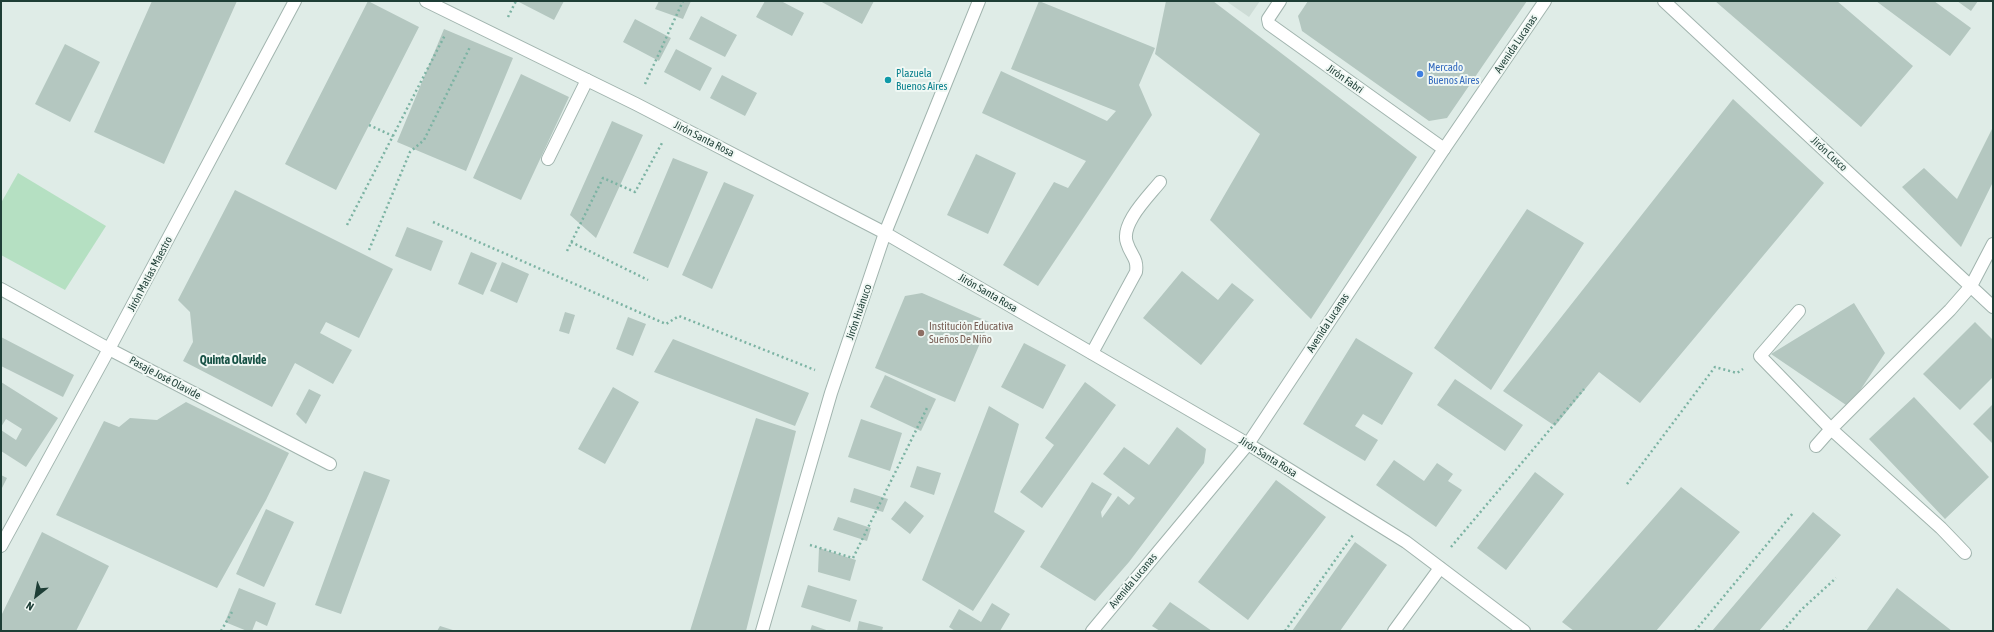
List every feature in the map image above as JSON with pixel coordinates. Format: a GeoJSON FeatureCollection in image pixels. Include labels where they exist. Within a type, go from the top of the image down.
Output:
{"type":"FeatureCollection","features":[{"type":"Feature","properties":{"kind":"street","name":"Jirón Matias Maestro"},"geometry":{"type":"LineString","coordinates":[[1,546],[110,349],[295,1]]}},
{"type":"Feature","properties":{"kind":"street","name":"Jirón Santa Rosa"},"geometry":{"type":"LineString","coordinates":[[426,1],[636,104],[886,233],[1248,444],[1406,542],[1524,631]]}},
{"type":"Feature","properties":{"kind":"street","name":"Jirón Huánuco"},"geometry":{"type":"LineString","coordinates":[[762,631],[836,378],[886,233],[979,1]]}},
{"type":"Feature","properties":{"kind":"street","name":"Jirón Fabri"},"geometry":{"type":"LineString","coordinates":[[1280,1],[1268,19],[1269,24],[1444,149]]}},
{"type":"Feature","properties":{"kind":"street","name":"Avenida Lucanas"},"geometry":{"type":"LineString","coordinates":[[1092,631],[1248,444],[1444,149],[1545,1]]}},
{"type":"Feature","properties":{"kind":"street","name":"Jirón Cusco"},"geometry":{"type":"LineString","coordinates":[[1664,1],[1993,307]]}},
{"type":"Feature","properties":{"kind":"street"},"geometry":{"type":"LineString","coordinates":[[548,159],[587,80]]}},
{"type":"Feature","properties":{"kind":"street"},"geometry":{"type":"LineString","coordinates":[[1092,353],[1136,272],[1138,263],[1127,243],[1126,230],[1131,219],[1160,182]]}},
{"type":"Feature","properties":{"kind":"street"},"geometry":{"type":"LineString","coordinates":[[1816,446],[1831,429],[1950,310],[1971,286],[1993,244]]}},
{"type":"Feature","properties":{"kind":"street","name":"Pasaje José Olavide"},"geometry":{"type":"LineString","coordinates":[[1,289],[110,349],[330,464]]}},
{"type":"Feature","properties":{"kind":"street"},"geometry":{"type":"LineString","coordinates":[[1799,311],[1760,356],[1831,429],[1941,528],[1965,553]]}},
{"type":"Feature","properties":{"kind":"street"},"geometry":{"type":"LineString","coordinates":[[1394,631],[1438,566]]}},
{"type":"Feature","properties":{"kind":"path"},"geometry":{"type":"LineString","coordinates":[[636,104],[683,1]]}},
{"type":"Feature","properties":{"kind":"path"},"geometry":{"type":"LineString","coordinates":[[348,225],[455,15]]}},
{"type":"Feature","properties":{"kind":"path"},"geometry":{"type":"LineString","coordinates":[[369,250],[410,152],[424,140],[480,28]]}},
{"type":"Feature","properties":{"kind":"path"},"geometry":{"type":"LineString","coordinates":[[567,252],[603,178],[635,192],[673,123]]}},
{"type":"Feature","properties":{"kind":"path"},"geometry":{"type":"LineString","coordinates":[[369,125],[393,136]]}},
{"type":"Feature","properties":{"kind":"path"},"geometry":{"type":"LineString","coordinates":[[433,222],[666,324],[679,316],[836,378]]}},
{"type":"Feature","properties":{"kind":"path"},"geometry":{"type":"LineString","coordinates":[[571,242],[648,280]]}},
{"type":"Feature","properties":{"kind":"path"},"geometry":{"type":"LineString","coordinates":[[1627,484],[1715,368],[1737,373],[1760,356]]}},
{"type":"Feature","properties":{"kind":"path"},"geometry":{"type":"LineString","coordinates":[[1438,566],[1584,389]]}},
{"type":"Feature","properties":{"kind":"path"},"geometry":{"type":"LineString","coordinates":[[789,538],[853,558],[928,406]]}},
{"type":"Feature","properties":{"kind":"path"},"geometry":{"type":"LineString","coordinates":[[1695,631],[1793,513]]}},
{"type":"Feature","properties":{"kind":"path"},"geometry":{"type":"LineString","coordinates":[[1285,631],[1366,518]]}},
{"type":"Feature","properties":{"kind":"path"},"geometry":{"type":"LineString","coordinates":[[1783,631],[1801,610],[1836,578]]}},
{"type":"Feature","properties":{"kind":"path"},"geometry":{"type":"LineString","coordinates":[[221,631],[232,612]]}},
{"type":"Feature","properties":{"kind":"shaded area"},"geometry":{"type":"Polygon","coordinates":[[[1226,1],[1260,1],[1249,17],[1226,1]]]}},
{"type":"Feature","properties":{"kind":"green space"},"geometry":{"type":"Polygon","coordinates":[[[18,173],[106,226],[65,290],[1,255],[1,203],[18,173]]]}},
{"type":"Feature","properties":{"kind":"building"},"geometry":{"type":"Polygon","coordinates":[[[152,1],[237,1],[164,164],[94,132],[152,1]]]}},
{"type":"Feature","properties":{"kind":"building"},"geometry":{"type":"Polygon","coordinates":[[[368,1],[419,27],[336,190],[285,164],[368,1]]]}},
{"type":"Feature","properties":{"kind":"building"},"geometry":{"type":"Polygon","coordinates":[[[517,1],[564,1],[554,20],[517,1]]]}},
{"type":"Feature","properties":{"kind":"building"},"geometry":{"type":"Polygon","coordinates":[[[659,1],[691,1],[683,19],[655,9],[659,1]]]}},
{"type":"Feature","properties":{"kind":"building"},"geometry":{"type":"Polygon","coordinates":[[[765,1],[781,1],[804,13],[792,36],[756,17],[765,1]]]}},
{"type":"Feature","properties":{"kind":"building"},"geometry":{"type":"Polygon","coordinates":[[[820,1],[874,1],[862,24],[820,1]]]}},
{"type":"Feature","properties":{"kind":"building"},"geometry":{"type":"Polygon","coordinates":[[[1039,1],[1155,48],[1139,85],[1152,115],[1038,286],[1003,265],[1054,182],[1068,188],[1086,161],[982,113],[1001,71],[1107,121],[1116,111],[1011,69],[1039,1]]]}},
{"type":"Feature","properties":{"kind":"building"},"geometry":{"type":"Polygon","coordinates":[[[1166,1],[1213,1],[1417,157],[1311,319],[1210,220],[1260,134],[1155,54],[1166,1]]]}},
{"type":"Feature","properties":{"kind":"building","name":"Mercado Buenos Aires"},"geometry":{"type":"Polygon","coordinates":[[[1308,1],[1527,1],[1447,118],[1429,121],[1302,31],[1298,16],[1308,1]]]}},
{"type":"Feature","properties":{"kind":"building"},"geometry":{"type":"Polygon","coordinates":[[[1715,1],[1837,1],[1913,66],[1861,127],[1715,1]]]}},
{"type":"Feature","properties":{"kind":"building"},"geometry":{"type":"Polygon","coordinates":[[[1876,1],[1934,1],[1971,28],[1950,56],[1876,1]]]}},
{"type":"Feature","properties":{"kind":"building"},"geometry":{"type":"Polygon","coordinates":[[[1957,1],[1978,1],[1971,11],[1957,1]]]}},
{"type":"Feature","properties":{"kind":"building"},"geometry":{"type":"Polygon","coordinates":[[[701,16],[737,35],[725,57],[689,39],[701,16]]]}},
{"type":"Feature","properties":{"kind":"building"},"geometry":{"type":"Polygon","coordinates":[[[635,19],[671,38],[659,61],[623,42],[635,19]]]}},
{"type":"Feature","properties":{"kind":"building"},"geometry":{"type":"Polygon","coordinates":[[[444,29],[513,58],[466,171],[397,142],[444,29]]]}},
{"type":"Feature","properties":{"kind":"building"},"geometry":{"type":"Polygon","coordinates":[[[65,44],[100,62],[70,122],[35,104],[65,44]]]}},
{"type":"Feature","properties":{"kind":"building"},"geometry":{"type":"Polygon","coordinates":[[[676,49],[712,68],[700,91],[664,72],[676,49]]]}},
{"type":"Feature","properties":{"kind":"building"},"geometry":{"type":"Polygon","coordinates":[[[521,74],[569,97],[521,200],[473,178],[521,74]]]}},
{"type":"Feature","properties":{"kind":"building"},"geometry":{"type":"Polygon","coordinates":[[[722,75],[757,93],[745,116],[710,98],[722,75]]]}},
{"type":"Feature","properties":{"kind":"building"},"geometry":{"type":"Polygon","coordinates":[[[1733,99],[1824,183],[1640,403],[1599,372],[1555,426],[1503,391],[1733,99]]]}},
{"type":"Feature","properties":{"kind":"building"},"geometry":{"type":"Polygon","coordinates":[[[612,121],[643,135],[596,238],[570,215],[612,121]]]}},
{"type":"Feature","properties":{"kind":"building"},"geometry":{"type":"Polygon","coordinates":[[[1993,127],[1993,182],[1961,247],[1902,187],[1924,168],[1957,199],[1993,127]]]}},
{"type":"Feature","properties":{"kind":"building"},"geometry":{"type":"Polygon","coordinates":[[[976,154],[1016,173],[988,234],[947,215],[976,154]]]}},
{"type":"Feature","properties":{"kind":"building"},"geometry":{"type":"Polygon","coordinates":[[[673,158],[708,172],[668,268],[633,253],[673,158]]]}},
{"type":"Feature","properties":{"kind":"building"},"geometry":{"type":"Polygon","coordinates":[[[724,182],[754,195],[712,289],[682,275],[724,182]]]}},
{"type":"Feature","properties":{"kind":"building"},"geometry":{"type":"Polygon","coordinates":[[[235,190],[393,269],[359,338],[326,322],[320,333],[352,350],[333,384],[295,363],[272,407],[183,361],[193,342],[190,312],[178,300],[235,190]]]}},
{"type":"Feature","properties":{"kind":"building"},"geometry":{"type":"Polygon","coordinates":[[[1527,209],[1584,243],[1491,390],[1434,348],[1527,209]]]}},
{"type":"Feature","properties":{"kind":"building"},"geometry":{"type":"Polygon","coordinates":[[[407,227],[443,241],[431,271],[395,256],[407,227]]]}},
{"type":"Feature","properties":{"kind":"building"},"geometry":{"type":"Polygon","coordinates":[[[471,252],[497,263],[483,295],[458,284],[471,252]]]}},
{"type":"Feature","properties":{"kind":"building"},"geometry":{"type":"Polygon","coordinates":[[[502,262],[529,274],[517,303],[490,291],[502,262]]]}},
{"type":"Feature","properties":{"kind":"building"},"geometry":{"type":"Polygon","coordinates":[[[1182,271],[1218,300],[1232,283],[1254,300],[1201,365],[1143,318],[1182,271]]]}},
{"type":"Feature","properties":{"kind":"building"},"geometry":{"type":"Polygon","coordinates":[[[922,293],[989,322],[955,402],[875,368],[905,296],[922,293]]]}},
{"type":"Feature","properties":{"kind":"building"},"geometry":{"type":"Polygon","coordinates":[[[1854,303],[1885,353],[1849,407],[1771,354],[1854,303]]]}},
{"type":"Feature","properties":{"kind":"building"},"geometry":{"type":"Polygon","coordinates":[[[565,312],[575,315],[569,334],[559,331],[565,312]]]}},
{"type":"Feature","properties":{"kind":"building"},"geometry":{"type":"Polygon","coordinates":[[[628,317],[646,324],[633,356],[616,349],[628,317]]]}},
{"type":"Feature","properties":{"kind":"building"},"geometry":{"type":"Polygon","coordinates":[[[1975,322],[1993,340],[1993,377],[1960,410],[1923,374],[1975,322]]]}},
{"type":"Feature","properties":{"kind":"building"},"geometry":{"type":"Polygon","coordinates":[[[1,337],[74,375],[63,397],[1,366],[1,337]]]}},
{"type":"Feature","properties":{"kind":"building"},"geometry":{"type":"Polygon","coordinates":[[[1356,338],[1413,373],[1382,425],[1363,414],[1355,426],[1378,440],[1365,461],[1303,424],[1356,338]]]}},
{"type":"Feature","properties":{"kind":"building"},"geometry":{"type":"Polygon","coordinates":[[[673,339],[809,393],[795,426],[654,372],[673,339]]]}},
{"type":"Feature","properties":{"kind":"building"},"geometry":{"type":"Polygon","coordinates":[[[1024,343],[1066,365],[1043,409],[1001,387],[1024,343]]]}},
{"type":"Feature","properties":{"kind":"building"},"geometry":{"type":"Polygon","coordinates":[[[885,375],[936,399],[921,431],[870,407],[885,375]]]}},
{"type":"Feature","properties":{"kind":"building"},"geometry":{"type":"Polygon","coordinates":[[[1455,379],[1523,425],[1505,451],[1437,405],[1455,379]]]}},
{"type":"Feature","properties":{"kind":"building"},"geometry":{"type":"Polygon","coordinates":[[[1,382],[58,418],[26,467],[1,451],[1,430],[16,440],[22,429],[6,419],[1,427],[1,382]]]}},
{"type":"Feature","properties":{"kind":"building"},"geometry":{"type":"Polygon","coordinates":[[[1085,382],[1116,405],[1042,508],[1020,492],[1054,445],[1045,438],[1085,382]]]}},
{"type":"Feature","properties":{"kind":"building"},"geometry":{"type":"Polygon","coordinates":[[[613,387],[639,402],[605,464],[578,449],[613,387]]]}},
{"type":"Feature","properties":{"kind":"building"},"geometry":{"type":"Polygon","coordinates":[[[309,389],[321,395],[306,424],[296,414],[309,389]]]}},
{"type":"Feature","properties":{"kind":"building"},"geometry":{"type":"Polygon","coordinates":[[[1914,397],[1989,477],[1945,519],[1869,439],[1914,397]]]}},
{"type":"Feature","properties":{"kind":"building"},"geometry":{"type":"Polygon","coordinates":[[[186,402],[289,453],[266,500],[217,588],[56,515],[104,421],[119,427],[130,418],[157,420],[186,402]]]}},
{"type":"Feature","properties":{"kind":"building"},"geometry":{"type":"Polygon","coordinates":[[[1993,404],[1993,444],[1973,424],[1993,404]]]}},
{"type":"Feature","properties":{"kind":"building"},"geometry":{"type":"Polygon","coordinates":[[[989,406],[1019,424],[994,512],[1025,531],[973,611],[922,580],[989,406]]]}},
{"type":"Feature","properties":{"kind":"building"},"geometry":{"type":"Polygon","coordinates":[[[756,418],[796,431],[746,631],[690,631],[756,418]]]}},
{"type":"Feature","properties":{"kind":"building"},"geometry":{"type":"Polygon","coordinates":[[[861,419],[902,433],[890,471],[848,457],[861,419]]]}},
{"type":"Feature","properties":{"kind":"building"},"geometry":{"type":"Polygon","coordinates":[[[1177,427],[1206,449],[1204,463],[1129,562],[1095,601],[1040,567],[1092,482],[1112,494],[1101,512],[1102,518],[1118,496],[1129,505],[1135,498],[1103,474],[1124,447],[1149,465],[1177,427]]]}},
{"type":"Feature","properties":{"kind":"building"},"geometry":{"type":"Polygon","coordinates":[[[1394,460],[1424,481],[1437,463],[1453,474],[1448,481],[1462,490],[1436,527],[1376,485],[1394,460]]]}},
{"type":"Feature","properties":{"kind":"building"},"geometry":{"type":"Polygon","coordinates":[[[917,466],[941,473],[934,495],[910,487],[917,466]]]}},
{"type":"Feature","properties":{"kind":"building"},"geometry":{"type":"Polygon","coordinates":[[[364,471],[390,480],[341,614],[315,605],[364,471]]]}},
{"type":"Feature","properties":{"kind":"building"},"geometry":{"type":"Polygon","coordinates":[[[1535,472],[1564,494],[1506,570],[1477,548],[1535,472]]]}},
{"type":"Feature","properties":{"kind":"building"},"geometry":{"type":"Polygon","coordinates":[[[1,475],[7,478],[1,490],[1,475]]]}},
{"type":"Feature","properties":{"kind":"building"},"geometry":{"type":"Polygon","coordinates":[[[1276,480],[1326,517],[1248,620],[1198,582],[1276,480]]]}},
{"type":"Feature","properties":{"kind":"building"},"geometry":{"type":"Polygon","coordinates":[[[1681,487],[1740,532],[1656,631],[1574,631],[1562,622],[1681,487]]]}},
{"type":"Feature","properties":{"kind":"building"},"geometry":{"type":"Polygon","coordinates":[[[854,488],[888,499],[883,512],[850,502],[854,488]]]}},
{"type":"Feature","properties":{"kind":"building"},"geometry":{"type":"Polygon","coordinates":[[[905,501],[924,516],[910,534],[891,519],[905,501]]]}},
{"type":"Feature","properties":{"kind":"building"},"geometry":{"type":"Polygon","coordinates":[[[266,509],[294,522],[264,587],[236,574],[266,509]]]}},
{"type":"Feature","properties":{"kind":"building"},"geometry":{"type":"Polygon","coordinates":[[[1813,512],[1841,535],[1759,631],[1712,631],[1813,512]]]}},
{"type":"Feature","properties":{"kind":"building"},"geometry":{"type":"Polygon","coordinates":[[[838,517],[871,528],[867,541],[833,530],[838,517]]]}},
{"type":"Feature","properties":{"kind":"building"},"geometry":{"type":"Polygon","coordinates":[[[42,532],[109,566],[76,631],[1,631],[1,616],[42,532]]]}},
{"type":"Feature","properties":{"kind":"building"},"geometry":{"type":"Polygon","coordinates":[[[1355,542],[1387,565],[1340,631],[1292,631],[1355,542]]]}},
{"type":"Feature","properties":{"kind":"building"},"geometry":{"type":"Polygon","coordinates":[[[819,548],[856,560],[850,581],[818,572],[819,548]]]}},
{"type":"Feature","properties":{"kind":"building"},"geometry":{"type":"Polygon","coordinates":[[[808,585],[857,600],[850,622],[801,607],[808,585]]]}},
{"type":"Feature","properties":{"kind":"building"},"geometry":{"type":"Polygon","coordinates":[[[239,588],[276,603],[267,626],[256,621],[252,631],[247,631],[225,622],[239,588]]]}},
{"type":"Feature","properties":{"kind":"building"},"geometry":{"type":"Polygon","coordinates":[[[1897,588],[1952,631],[1866,631],[1897,588]]]}},
{"type":"Feature","properties":{"kind":"building"},"geometry":{"type":"Polygon","coordinates":[[[1170,602],[1212,631],[1160,631],[1152,626],[1170,602]]]}},
{"type":"Feature","properties":{"kind":"building"},"geometry":{"type":"Polygon","coordinates":[[[992,603],[1010,614],[1000,631],[955,631],[949,627],[959,609],[981,622],[992,603]]]}},
{"type":"Feature","properties":{"kind":"building"},"geometry":{"type":"Polygon","coordinates":[[[859,621],[883,627],[882,631],[857,631],[859,621]]]}},
{"type":"Feature","properties":{"kind":"building"},"geometry":{"type":"Polygon","coordinates":[[[812,625],[829,631],[810,631],[812,625]]]}},
{"type":"Feature","properties":{"kind":"building"},"geometry":{"type":"Polygon","coordinates":[[[440,626],[456,631],[437,631],[440,626]]]}},
{"type":"Feature","properties":{"kind":"place","name":"Mercado Buenos Aires"},"geometry":{"type":"Point","coordinates":[1420,74]}},
{"type":"Feature","properties":{"kind":"place","name":"Plazuela Buenos Aires"},"geometry":{"type":"Point","coordinates":[888,80]}},
{"type":"Feature","properties":{"kind":"place","name":"Institución Educativa Sueños De Niño"},"geometry":{"type":"Point","coordinates":[921,333]}},
{"type":"Feature","properties":{"kind":"district","name":"Quinta Olavide"},"geometry":{"type":"Point","coordinates":[233,360]}}]}
